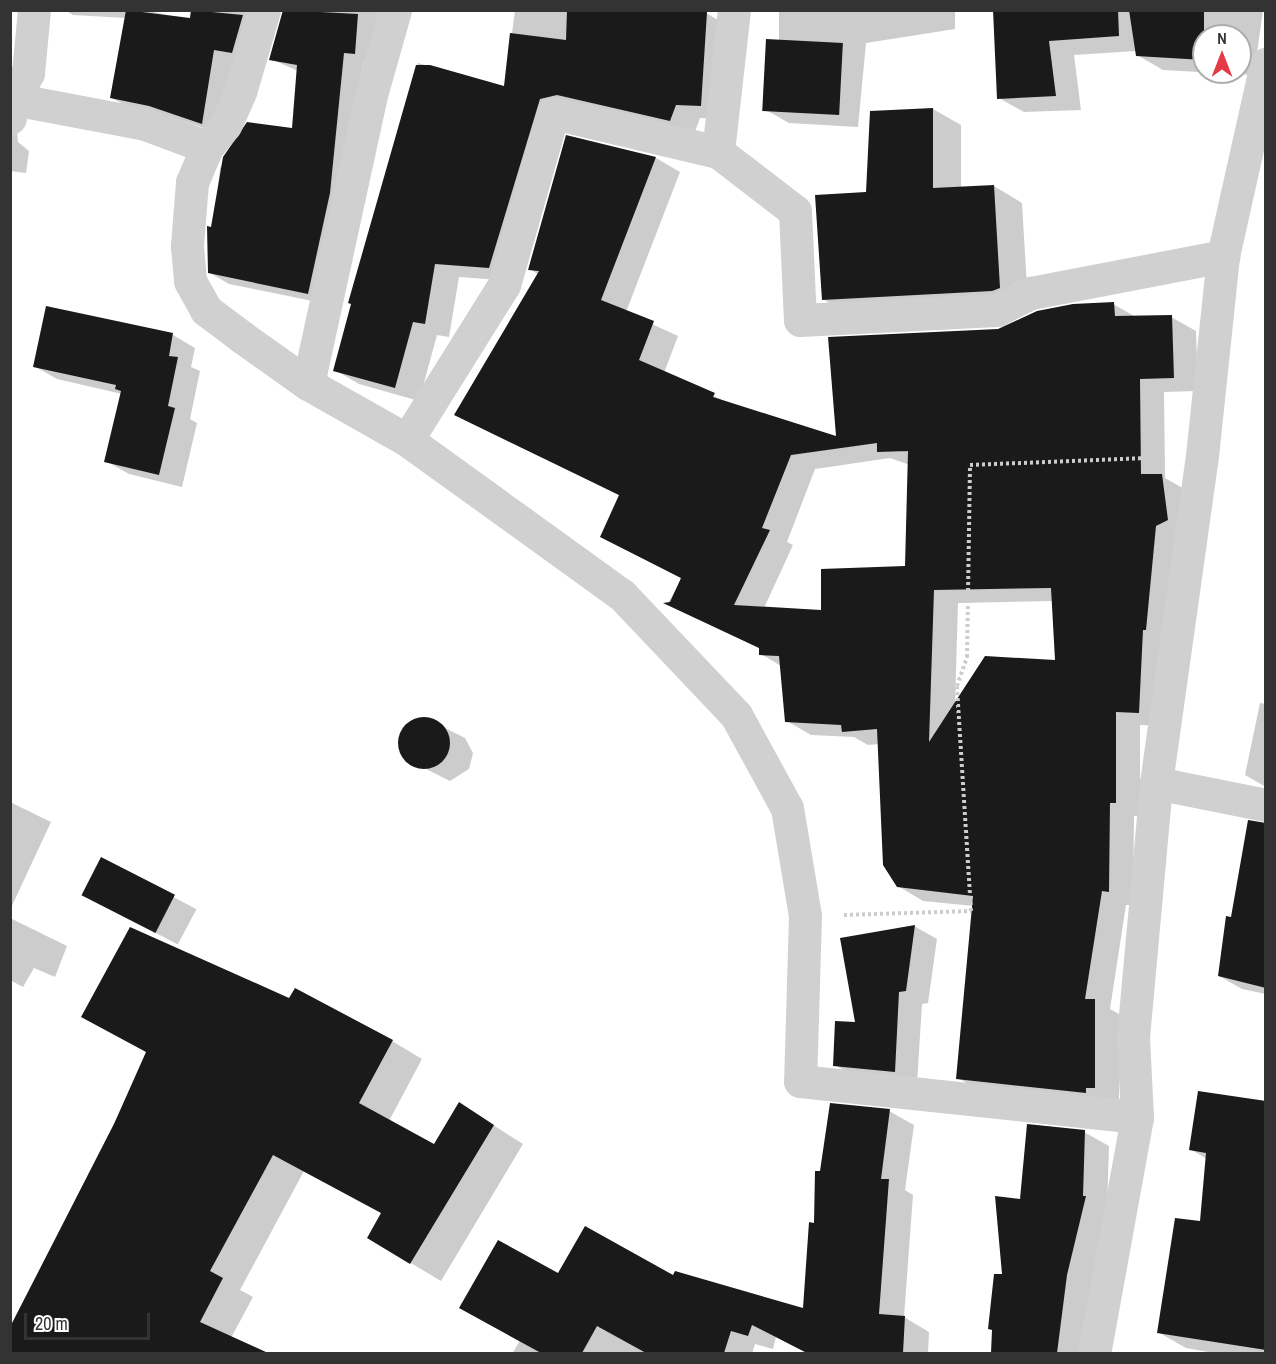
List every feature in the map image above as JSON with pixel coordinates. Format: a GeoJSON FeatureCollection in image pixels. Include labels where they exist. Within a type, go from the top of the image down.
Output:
{"type":"FeatureCollection","features":[{"type":"Feature","properties":{"kind":"street"},"geometry":{"type":"LineString","coordinates":[[34,10],[28,73],[12,109],[145,124],[207,147]]}},
{"type":"Feature","properties":{"kind":"street"},"geometry":{"type":"LineString","coordinates":[[264,10],[240,92],[225,125],[207,147],[192,182],[187,246],[190,281],[206,310],[308,384],[406,440],[622,595],[736,715],[787,807],[805,916],[800,1081],[1137,1117]]}},
{"type":"Feature","properties":{"kind":"street"},"geometry":{"type":"LineString","coordinates":[[308,384],[371,95],[395,10]]}},
{"type":"Feature","properties":{"kind":"street"},"geometry":{"type":"LineString","coordinates":[[718,152],[734,10]]}},
{"type":"Feature","properties":{"kind":"street"},"geometry":{"type":"LineString","coordinates":[[1094,1353],[1137,1117],[1133,1036],[1156,783],[1202,456],[1223,256],[1266,64]]}},
{"type":"Feature","properties":{"kind":"street"},"geometry":{"type":"LineString","coordinates":[[406,440],[504,285],[553,113],[718,152],[795,211],[800,320],[997,310],[1031,293],[1223,256]]}},
{"type":"Feature","properties":{"kind":"street"},"geometry":{"type":"LineString","coordinates":[[1156,783],[1266,805]]}},
{"type":"Feature","properties":{"kind":"path"},"geometry":{"type":"LineString","coordinates":[[805,916],[971,911],[957,686],[967,657],[970,465],[1202,456]]}},
{"type":"Feature","properties":{"kind":"building"},"geometry":{"type":"Polygon","coordinates":[[[126,10],[190,18],[191,10],[243,15],[232,53],[214,50],[202,124],[149,106],[110,98],[126,10]]]}},
{"type":"Feature","properties":{"kind":"building"},"geometry":{"type":"Polygon","coordinates":[[[283,10],[358,14],[355,54],[344,53],[330,193],[308,294],[208,273],[207,226],[211,227],[223,157],[247,122],[292,128],[297,65],[269,60],[283,10]]]}},
{"type":"Feature","properties":{"kind":"building"},"geometry":{"type":"Polygon","coordinates":[[[567,10],[707,12],[701,106],[676,105],[670,121],[557,95],[540,99],[489,268],[435,264],[425,324],[413,322],[395,388],[333,371],[351,304],[348,303],[416,65],[430,65],[504,86],[510,33],[566,40],[567,10]]]}},
{"type":"Feature","properties":{"kind":"building"},"geometry":{"type":"Polygon","coordinates":[[[993,10],[1118,10],[1119,36],[1049,41],[1056,96],[997,99],[993,10]]]}},
{"type":"Feature","properties":{"kind":"building"},"geometry":{"type":"Polygon","coordinates":[[[1129,10],[1204,10],[1204,24],[1192,24],[1192,59],[1136,56],[1129,10]]]}},
{"type":"Feature","properties":{"kind":"building"},"geometry":{"type":"Polygon","coordinates":[[[766,39],[843,43],[839,115],[762,111],[766,39]]]}},
{"type":"Feature","properties":{"kind":"building"},"geometry":{"type":"Polygon","coordinates":[[[933,108],[933,188],[994,185],[1000,288],[992,291],[822,300],[815,195],[866,192],[870,111],[933,108]]]}},
{"type":"Feature","properties":{"kind":"building"},"geometry":{"type":"Polygon","coordinates":[[[566,135],[656,157],[601,300],[654,321],[639,360],[715,393],[713,397],[836,436],[828,337],[998,329],[1037,311],[1073,304],[1114,302],[1115,316],[1172,315],[1174,378],[1140,379],[1141,474],[1162,474],[1168,520],[1156,526],[1146,630],[1143,630],[1139,713],[1116,712],[1116,803],[1110,803],[1109,892],[1102,891],[1085,999],[1095,999],[1095,1088],[1086,1088],[1086,1093],[956,1079],[973,896],[897,887],[883,865],[877,729],[842,732],[841,725],[785,722],[779,656],[759,655],[759,648],[663,603],[670,602],[681,578],[600,537],[619,495],[454,415],[539,271],[528,270],[566,135]],[[877,443],[791,455],[762,528],[770,530],[734,605],[821,610],[821,569],[905,566],[908,451],[877,452],[877,443]],[[1051,588],[934,590],[929,742],[985,656],[1055,660],[1051,588]]]}},
{"type":"Feature","properties":{"kind":"building"},"geometry":{"type":"Polygon","coordinates":[[[46,306],[173,333],[169,356],[178,357],[168,406],[175,408],[159,475],[104,462],[121,391],[115,389],[116,385],[33,367],[46,306]]]}},
{"type":"Feature","properties":{"kind":"building"},"geometry":{"type":"Polygon","coordinates":[[[419,717],[429,717],[438,721],[446,729],[450,743],[446,757],[438,765],[429,769],[419,769],[410,765],[402,757],[398,748],[398,738],[402,729],[410,721],[419,717]]]}},
{"type":"Feature","properties":{"kind":"building"},"geometry":{"type":"Polygon","coordinates":[[[1248,820],[1266,823],[1266,988],[1218,976],[1226,916],[1231,917],[1248,820]]]}},
{"type":"Feature","properties":{"kind":"building"},"geometry":{"type":"Polygon","coordinates":[[[101,857],[175,895],[155,933],[81,895],[101,857]]]}},
{"type":"Feature","properties":{"kind":"building"},"geometry":{"type":"Polygon","coordinates":[[[915,925],[906,991],[899,992],[895,1072],[833,1066],[835,1021],[855,1022],[840,938],[915,925]]]}},
{"type":"Feature","properties":{"kind":"building"},"geometry":{"type":"Polygon","coordinates":[[[130,927],[289,998],[295,988],[393,1040],[359,1103],[434,1144],[459,1102],[494,1125],[410,1264],[367,1238],[381,1213],[273,1155],[210,1271],[223,1278],[200,1322],[268,1353],[10,1353],[10,1327],[114,1124],[146,1052],[81,1017],[130,927]]]}},
{"type":"Feature","properties":{"kind":"building"},"geometry":{"type":"Polygon","coordinates":[[[1198,1091],[1266,1101],[1266,1350],[1157,1333],[1175,1218],[1200,1221],[1206,1153],[1189,1150],[1198,1091]]]}},
{"type":"Feature","properties":{"kind":"building"},"geometry":{"type":"Polygon","coordinates":[[[830,1103],[890,1109],[881,1179],[889,1179],[879,1314],[905,1316],[903,1353],[807,1353],[752,1325],[748,1336],[731,1331],[724,1353],[646,1353],[597,1326],[582,1353],[541,1353],[459,1308],[498,1240],[558,1273],[585,1226],[673,1275],[675,1271],[803,1308],[809,1222],[814,1223],[815,1171],[820,1171],[830,1103]]]}},
{"type":"Feature","properties":{"kind":"building"},"geometry":{"type":"Polygon","coordinates":[[[1027,1124],[1085,1130],[1083,1196],[1086,1196],[1067,1275],[1057,1353],[991,1353],[992,1330],[988,1329],[994,1274],[1002,1274],[995,1196],[1020,1199],[1027,1124]]]}}]}
